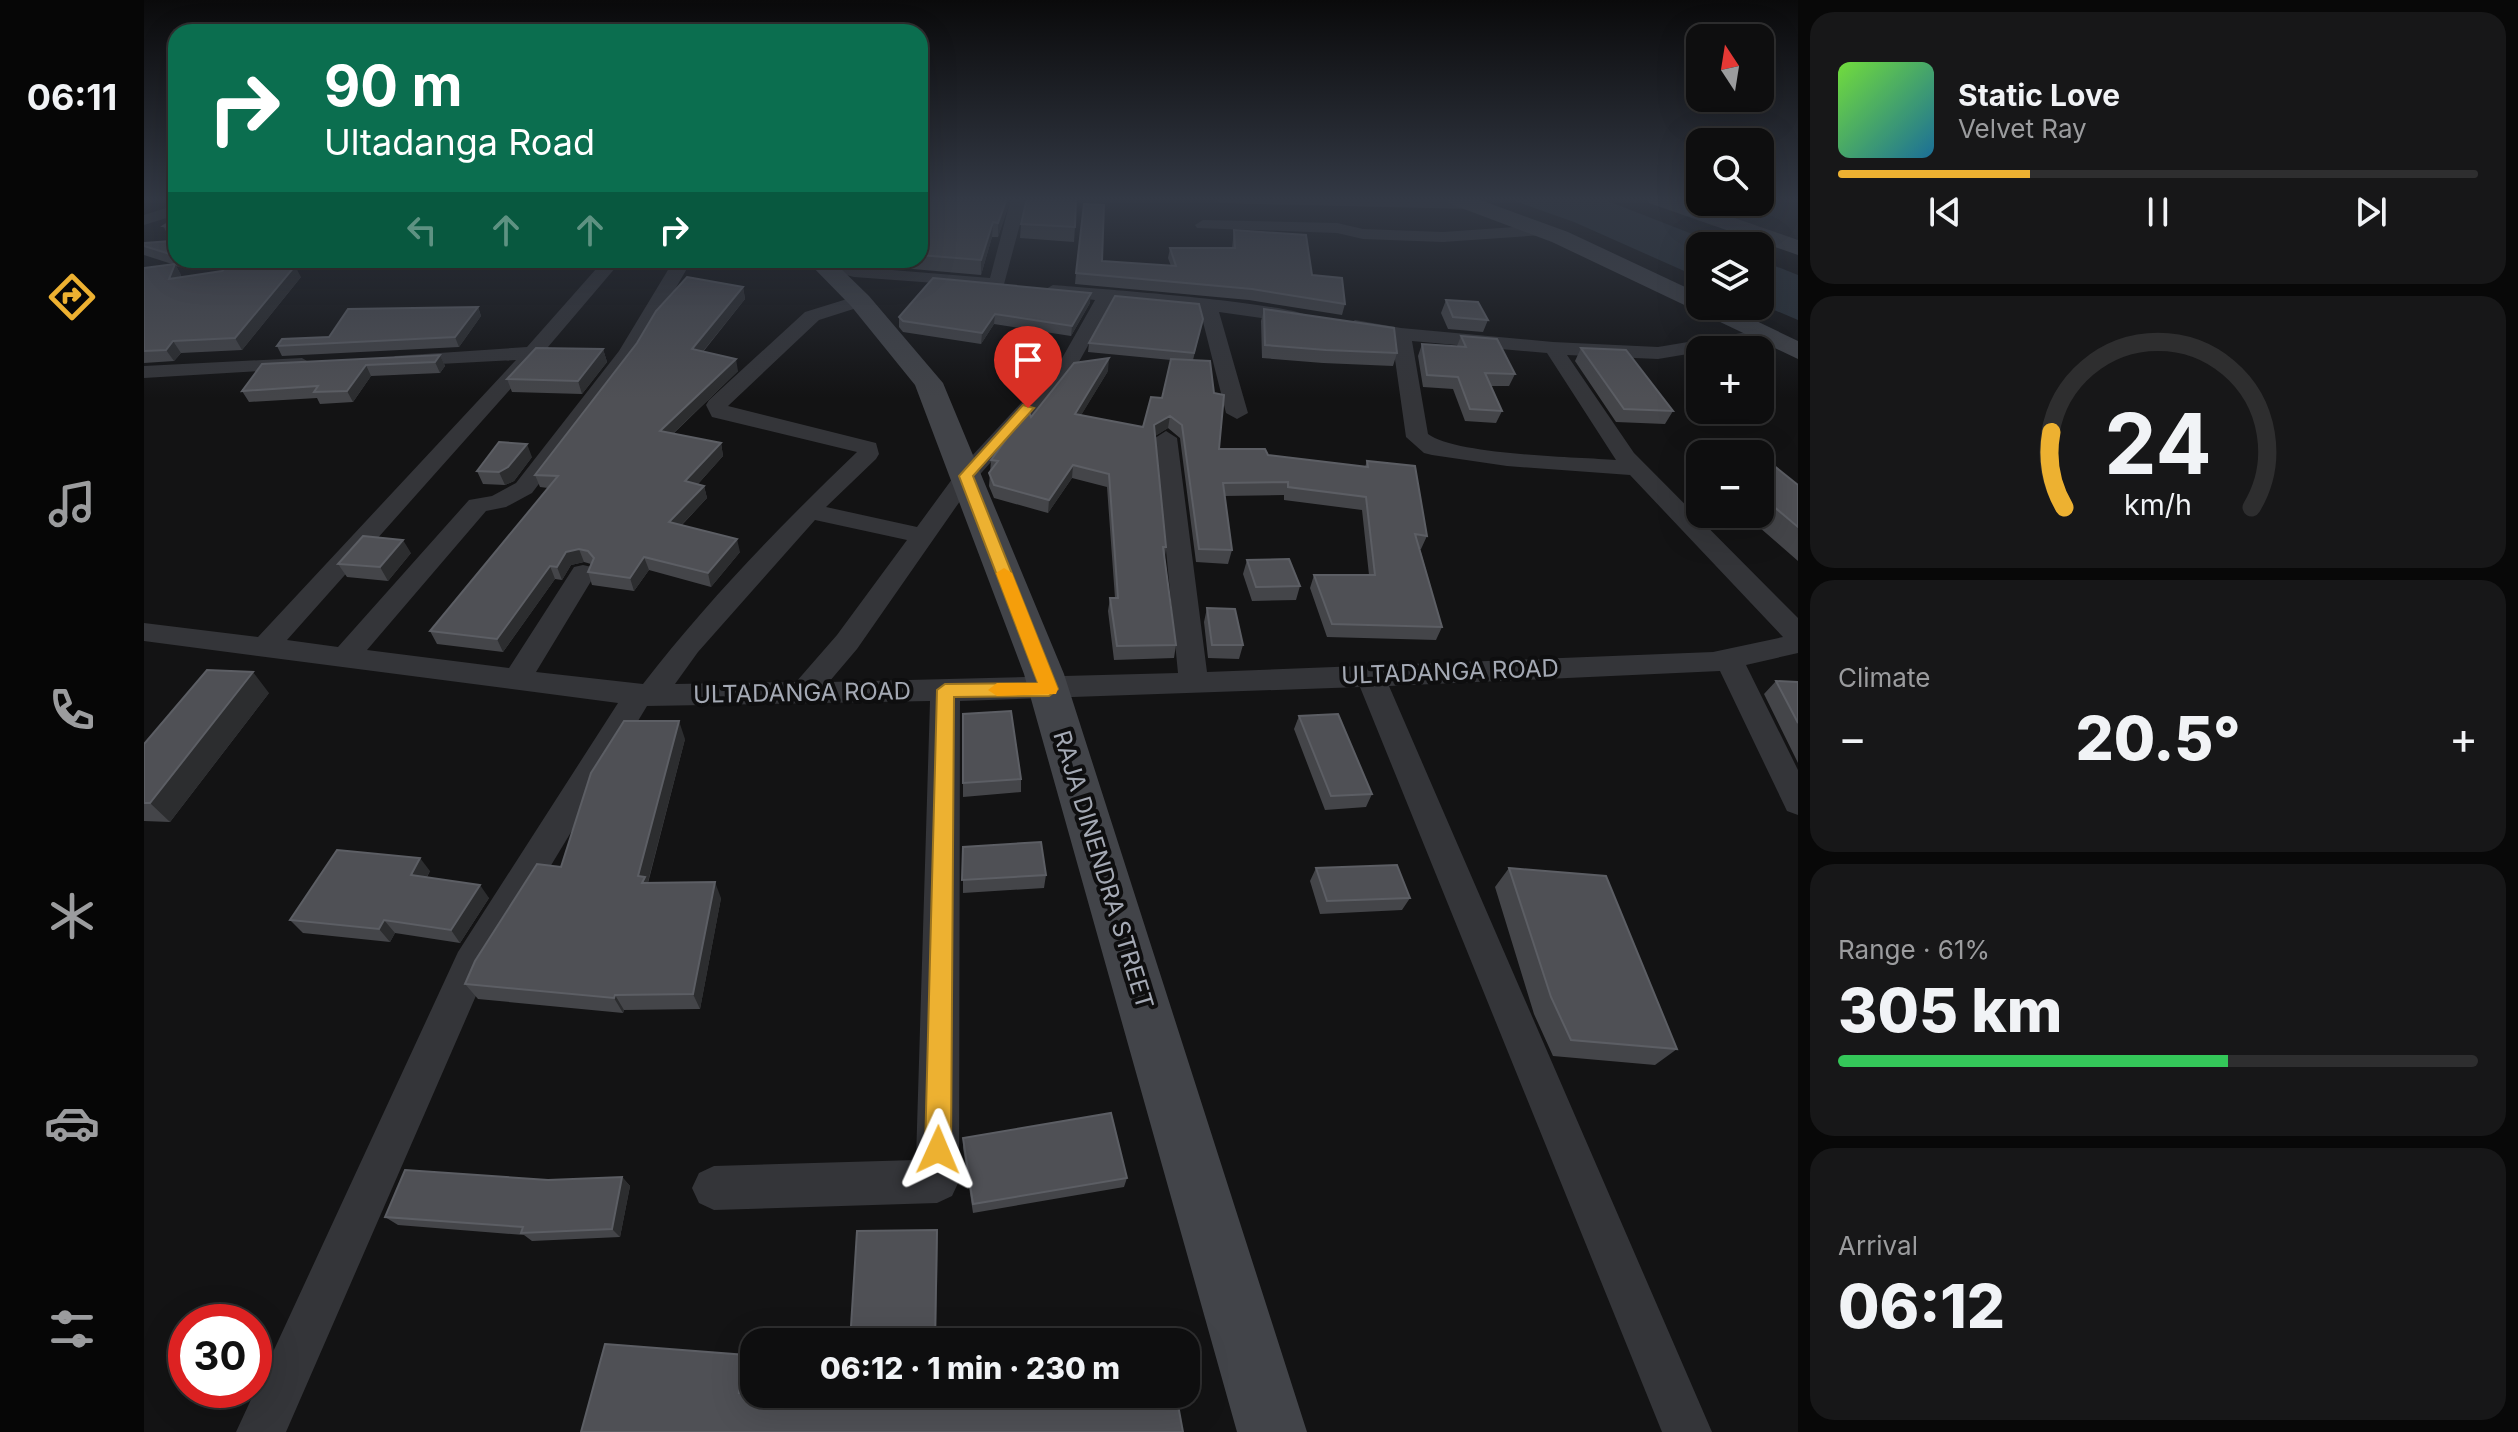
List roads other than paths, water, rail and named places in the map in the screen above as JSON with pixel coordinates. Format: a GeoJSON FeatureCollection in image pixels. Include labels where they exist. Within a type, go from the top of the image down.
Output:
{"type":"FeatureCollection","features":[{"type":"Feature","properties":{"kind":"main road"},"geometry":{"type":"LineString","coordinates":[[1616,265],[1686,298]]}},
{"type":"Feature","properties":{"kind":"main road","name":"RAJA DINENDRA STREET"},"geometry":{"type":"LineString","coordinates":[[826,268],[860,301],[929,383],[1049,689],[1272,1432]]}},
{"type":"Feature","properties":{"kind":"main road"},"geometry":{"type":"LineString","coordinates":[[1734,320],[1798,351]]}},
{"type":"Feature","properties":{"kind":"street"},"geometry":{"type":"LineString","coordinates":[[1012,286],[1014,265]]}},
{"type":"Feature","properties":{"kind":"street"},"geometry":{"type":"LineString","coordinates":[[265,647],[534,352],[606,268]]}},
{"type":"Feature","properties":{"kind":"street"},"geometry":{"type":"LineString","coordinates":[[345,657],[478,505],[498,502],[524,488],[628,353],[678,268]]}},
{"type":"Feature","properties":{"kind":"street"},"geometry":{"type":"LineString","coordinates":[[840,268],[854,272],[1208,305],[1401,334],[1553,348],[1658,353],[1766,335]]}},
{"type":"Feature","properties":{"kind":"street"},"geometry":{"type":"LineString","coordinates":[[803,693],[847,642],[966,476],[1069,363],[1107,295]]}},
{"type":"Feature","properties":{"kind":"street"},"geometry":{"type":"LineString","coordinates":[[261,1432],[471,964],[645,695],[809,511],[868,454],[868,448],[720,412],[717,405],[812,316],[860,301]]}},
{"type":"Feature","properties":{"kind":"street"},"geometry":{"type":"LineString","coordinates":[[1208,305],[1237,413]]}},
{"type":"Feature","properties":{"kind":"street"},"geometry":{"type":"LineString","coordinates":[[1401,334],[1417,437],[1421,443],[1432,448],[1507,459],[1637,469]]}},
{"type":"Feature","properties":{"kind":"street"},"geometry":{"type":"LineString","coordinates":[[1553,348],[1626,458],[1798,635]]}},
{"type":"Feature","properties":{"kind":"street"},"geometry":{"type":"LineString","coordinates":[[377,362],[565,352]]}},
{"type":"Feature","properties":{"kind":"street"},"geometry":{"type":"LineString","coordinates":[[597,353],[628,353]]}},
{"type":"Feature","properties":{"kind":"street"},"geometry":{"type":"LineString","coordinates":[[144,372],[317,363]]}},
{"type":"Feature","properties":{"kind":"street"},"geometry":{"type":"LineString","coordinates":[[1166,438],[1194,683]]}},
{"type":"Feature","properties":{"kind":"street"},"geometry":{"type":"LineString","coordinates":[[809,511],[923,536]]}},
{"type":"Feature","properties":{"kind":"street"},"geometry":{"type":"LineString","coordinates":[[517,679],[583,573]]}},
{"type":"Feature","properties":{"kind":"street","name":"ULTADANGA ROAD"},"geometry":{"type":"LineString","coordinates":[[144,632],[645,695],[1049,689],[1713,662],[1798,643]]}},
{"type":"Feature","properties":{"kind":"street"},"geometry":{"type":"LineString","coordinates":[[1728,658],[1798,802]]}},
{"type":"Feature","properties":{"kind":"street"},"geometry":{"type":"LineString","coordinates":[[1370,676],[1687,1432]]}},
{"type":"Feature","properties":{"kind":"street"},"geometry":{"type":"LineString","coordinates":[[714,1188],[937,1181],[945,690]]}}]}
